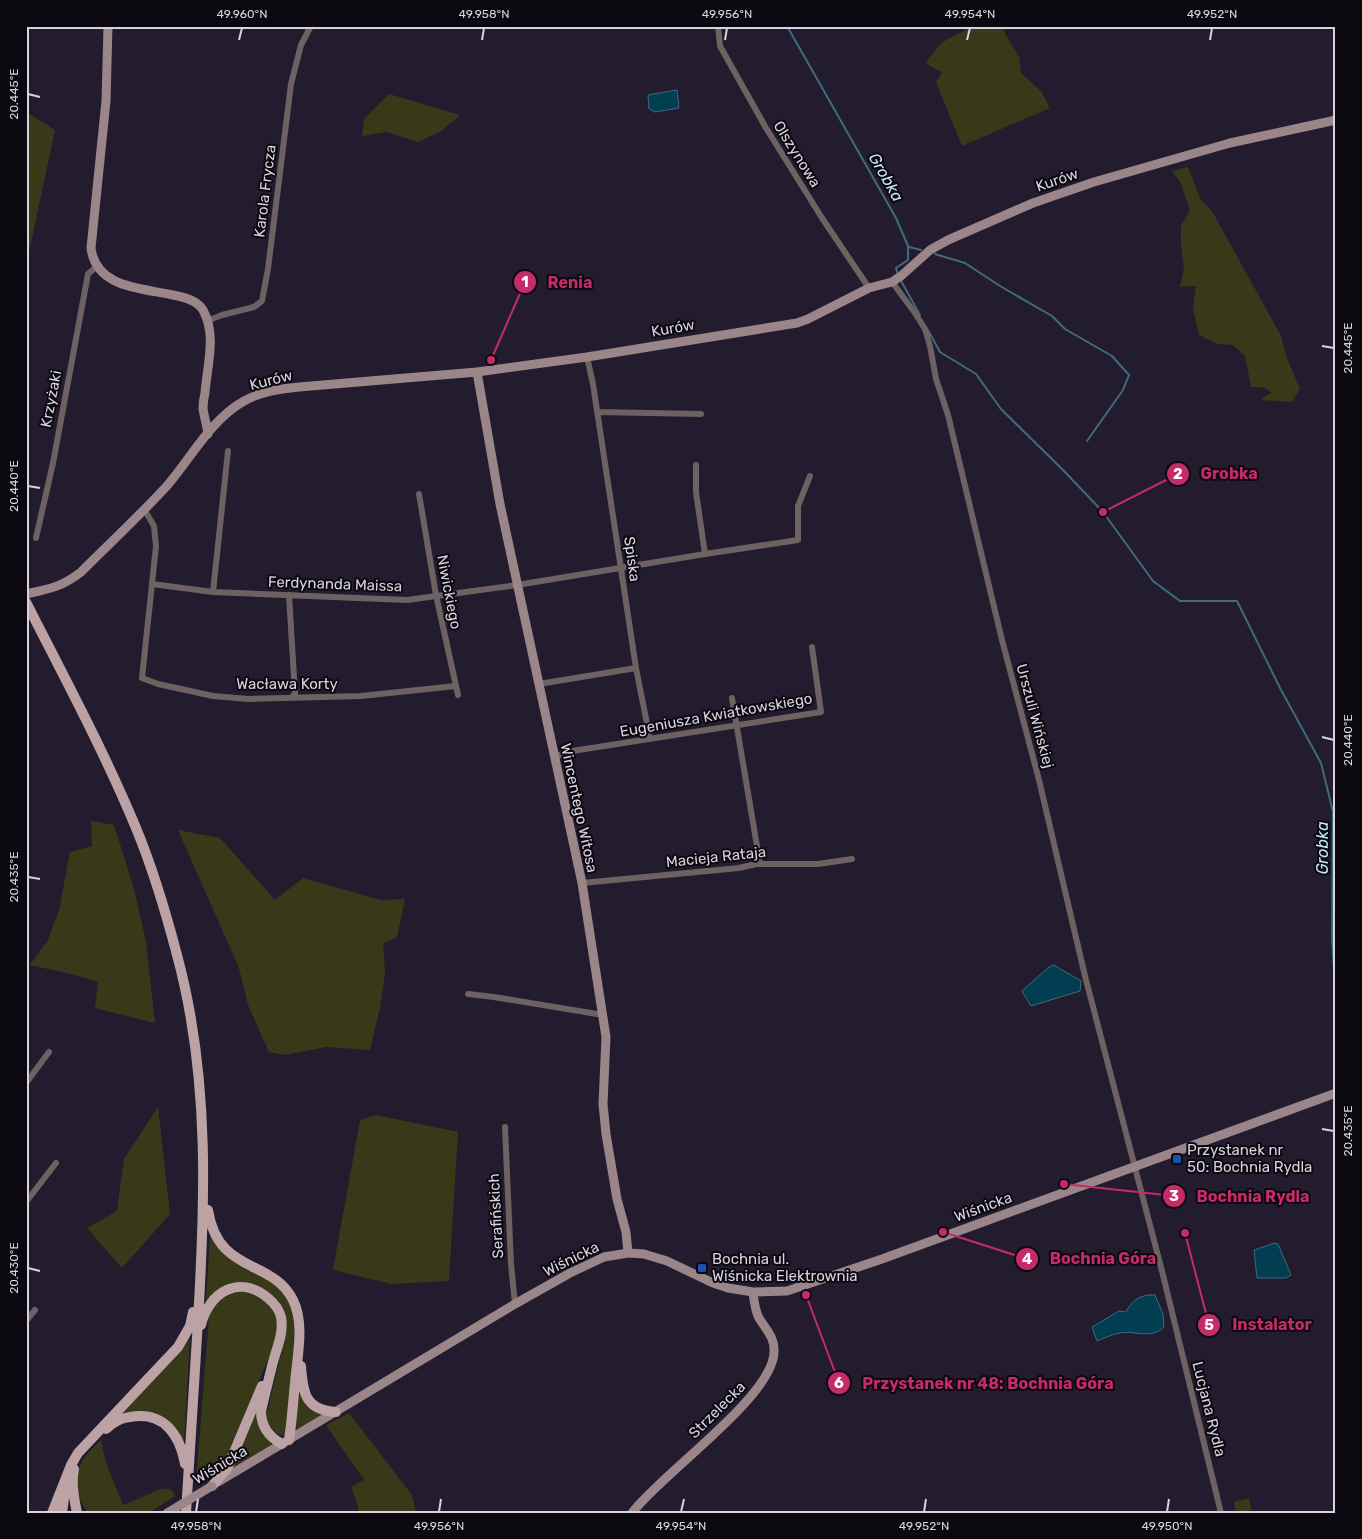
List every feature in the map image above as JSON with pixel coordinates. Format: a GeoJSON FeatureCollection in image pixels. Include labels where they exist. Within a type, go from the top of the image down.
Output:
{"type":"FeatureCollection","features":[{"type":"Feature","properties":{"kind":"main road"},"geometry":{"type":"LineString","coordinates":[[26,602],[111,772],[137,830],[157,888],[177,957],[193,1035],[200,1094],[204,1187],[200,1287],[186,1513]]}},
{"type":"Feature","properties":{"kind":"main road"},"geometry":{"type":"LineString","coordinates":[[196,1353],[202,1322],[212,1301],[225,1291],[246,1287],[266,1296],[277,1308],[280,1315],[281,1332],[261,1411],[261,1419],[267,1432],[285,1442],[298,1344],[299,1319],[297,1310],[281,1284],[236,1259],[219,1242],[211,1227],[204,1187]]}},
{"type":"Feature","properties":{"kind":"main road"},"geometry":{"type":"LineString","coordinates":[[52,1513],[78,1453],[174,1351],[184,1337],[190,1326],[200,1287]]}},
{"type":"Feature","properties":{"kind":"main road"},"geometry":{"type":"LineString","coordinates":[[298,1344],[304,1393],[308,1400],[319,1409],[336,1412]]}},
{"type":"Feature","properties":{"kind":"main road"},"geometry":{"type":"LineString","coordinates":[[212,1486],[231,1460],[274,1360]]}},
{"type":"Feature","properties":{"kind":"main road"},"geometry":{"type":"LineString","coordinates":[[83,1513],[76,1508],[72,1478],[76,1465],[81,1456],[108,1426],[123,1418],[145,1416],[164,1423],[179,1442],[183,1453],[188,1483]]}},
{"type":"Feature","properties":{"kind":"main road"},"geometry":{"type":"LineString","coordinates":[[62,1513],[67,1478]]}},
{"type":"Feature","properties":{"kind":"street"},"geometry":{"type":"LineString","coordinates":[[108,26],[106,101],[91,248],[96,267],[107,277],[122,284],[184,297],[195,302],[203,310],[210,330],[211,348],[203,407],[208,434]]}},
{"type":"Feature","properties":{"kind":"street","name":"Karola Frycza"},"geometry":{"type":"LineString","coordinates":[[207,321],[222,315],[259,306],[262,301],[266,283],[290,84],[301,45],[311,26]]}},
{"type":"Feature","properties":{"kind":"street","name":"Olszynowa"},"geometry":{"type":"LineString","coordinates":[[718,26],[720,46],[766,128],[822,218],[869,288]]}},
{"type":"Feature","properties":{"kind":"street","name":"Kurów"},"geometry":{"type":"LineString","coordinates":[[26,594],[54,588],[68,582],[81,572],[166,487],[218,423],[243,402],[256,395],[299,387],[478,372],[797,322],[808,319],[869,288],[896,279],[930,250],[948,240],[1068,190],[1230,143],[1336,120]]}},
{"type":"Feature","properties":{"kind":"street","name":"Krzyżaki"},"geometry":{"type":"LineString","coordinates":[[36,538],[53,463],[88,274],[96,267]]}},
{"type":"Feature","properties":{"kind":"street","name":"Urszuli Wińskiej"},"geometry":{"type":"LineString","coordinates":[[896,279],[925,329],[930,346],[936,380],[948,415],[1002,640],[1041,786],[1085,976],[1135,1166]]}},
{"type":"Feature","properties":{"kind":"street","name":"Spiska"},"geometry":{"type":"LineString","coordinates":[[587,356],[636,668],[650,739]]}},
{"type":"Feature","properties":{"kind":"street","name":"Wincentego Witosa"},"geometry":{"type":"LineString","coordinates":[[478,372],[500,504],[582,883],[606,1038],[603,1104],[606,1134],[617,1200],[626,1232],[628,1253]]}},
{"type":"Feature","properties":{"kind":"street"},"geometry":{"type":"LineString","coordinates":[[597,412],[701,414]]}},
{"type":"Feature","properties":{"kind":"street"},"geometry":{"type":"LineString","coordinates":[[206,418],[218,423]]}},
{"type":"Feature","properties":{"kind":"street"},"geometry":{"type":"LineString","coordinates":[[213,592],[228,451]]}},
{"type":"Feature","properties":{"kind":"street"},"geometry":{"type":"LineString","coordinates":[[696,465],[696,492],[705,554]]}},
{"type":"Feature","properties":{"kind":"street","name":"Ferdynanda Maissa"},"geometry":{"type":"LineString","coordinates":[[152,584],[213,592],[407,600],[517,585],[798,540],[798,506],[810,476]]}},
{"type":"Feature","properties":{"kind":"street","name":"Niwickiego"},"geometry":{"type":"LineString","coordinates":[[419,494],[436,595],[458,695]]}},
{"type":"Feature","properties":{"kind":"street","name":"Wacława Korty"},"geometry":{"type":"LineString","coordinates":[[144,509],[154,526],[156,535],[142,678],[158,684],[213,696],[248,700],[361,696],[456,686]]}},
{"type":"Feature","properties":{"kind":"street"},"geometry":{"type":"LineString","coordinates":[[289,595],[294,694],[291,698]]}},
{"type":"Feature","properties":{"kind":"street","name":"Eugeniusza Kwiatkowskiego"},"geometry":{"type":"LineString","coordinates":[[554,758],[566,752],[821,712],[812,647]]}},
{"type":"Feature","properties":{"kind":"street"},"geometry":{"type":"LineString","coordinates":[[538,684],[636,668]]}},
{"type":"Feature","properties":{"kind":"street"},"geometry":{"type":"LineString","coordinates":[[732,698],[760,864]]}},
{"type":"Feature","properties":{"kind":"street","name":"Macieja Rataja"},"geometry":{"type":"LineString","coordinates":[[582,883],[739,868],[760,864],[818,864],[852,859]]}},
{"type":"Feature","properties":{"kind":"street"},"geometry":{"type":"LineString","coordinates":[[468,994],[603,1015]]}},
{"type":"Feature","properties":{"kind":"street"},"geometry":{"type":"LineString","coordinates":[[26,1082],[49,1052]]}},
{"type":"Feature","properties":{"kind":"street","name":"Wiśnicka"},"geometry":{"type":"LineString","coordinates":[[167,1513],[515,1304],[570,1273],[604,1257],[628,1253],[644,1254],[666,1261],[728,1288],[753,1292],[787,1291],[882,1259],[1336,1093]]}},
{"type":"Feature","properties":{"kind":"street","name":"Serafińskich"},"geometry":{"type":"LineString","coordinates":[[505,1127],[511,1264],[515,1304]]}},
{"type":"Feature","properties":{"kind":"street"},"geometry":{"type":"LineString","coordinates":[[26,1202],[56,1163]]}},
{"type":"Feature","properties":{"kind":"street","name":"Lucjana Rydla"},"geometry":{"type":"LineString","coordinates":[[1135,1166],[1220,1513]]}},
{"type":"Feature","properties":{"kind":"street","name":"Strzelecka"},"geometry":{"type":"LineString","coordinates":[[632,1513],[649,1494],[757,1391],[765,1378],[773,1362],[774,1344],[771,1334],[759,1318],[753,1292]]}},
{"type":"Feature","properties":{"kind":"street"},"geometry":{"type":"LineString","coordinates":[[26,1321],[35,1310]]}},
{"type":"Feature","properties":{"kind":"shaded area"},"geometry":{"type":"Polygon","coordinates":[[[973,26],[999,26],[1002,28],[1019,57],[1021,73],[1041,91],[1050,108],[962,146],[936,82],[942,72],[926,62],[941,43],[973,26]]]}},
{"type":"Feature","properties":{"kind":"shaded area"},"geometry":{"type":"Polygon","coordinates":[[[389,94],[460,115],[440,132],[418,142],[387,132],[362,136],[364,119],[389,94]]]}},
{"type":"Feature","properties":{"kind":"shaded area"},"geometry":{"type":"Polygon","coordinates":[[[26,112],[55,130],[26,266],[26,112]]]}},
{"type":"Feature","properties":{"kind":"shaded area"},"geometry":{"type":"Polygon","coordinates":[[[1188,167],[1201,200],[1212,211],[1281,336],[1286,356],[1300,389],[1292,402],[1262,400],[1272,393],[1263,387],[1251,387],[1245,356],[1233,345],[1217,344],[1199,335],[1193,309],[1196,286],[1180,287],[1184,267],[1181,247],[1181,226],[1190,210],[1180,182],[1172,171],[1188,167]]]}},
{"type":"Feature","properties":{"kind":"shaded area"},"geometry":{"type":"Polygon","coordinates":[[[91,821],[114,825],[134,889],[146,942],[155,1023],[95,1008],[98,982],[30,965],[48,940],[59,910],[70,852],[92,846],[91,821]]]}},
{"type":"Feature","properties":{"kind":"shaded area"},"geometry":{"type":"Polygon","coordinates":[[[178,830],[220,838],[275,900],[303,878],[381,900],[405,899],[397,937],[383,943],[385,973],[380,1008],[370,1050],[326,1047],[285,1055],[269,1052],[248,1005],[239,968],[178,830]]]}},
{"type":"Feature","properties":{"kind":"shaded area"},"geometry":{"type":"Polygon","coordinates":[[[158,1107],[170,1214],[122,1268],[87,1228],[117,1211],[124,1159],[158,1107]]]}},
{"type":"Feature","properties":{"kind":"shaded area"},"geometry":{"type":"Polygon","coordinates":[[[376,1115],[458,1132],[449,1281],[392,1284],[333,1270],[360,1120],[376,1115]]]}},
{"type":"Feature","properties":{"kind":"shaded area"},"geometry":{"type":"Polygon","coordinates":[[[210,1234],[265,1275],[284,1293],[289,1301],[294,1326],[294,1343],[288,1427],[285,1436],[272,1429],[266,1416],[285,1339],[285,1313],[283,1307],[268,1291],[252,1284],[243,1283],[206,1301],[210,1234]]]}},
{"type":"Feature","properties":{"kind":"shaded area"},"geometry":{"type":"Polygon","coordinates":[[[249,1292],[270,1303],[279,1324],[273,1347],[227,1458],[217,1469],[196,1482],[209,1315],[220,1300],[225,1297],[236,1293],[249,1292]]]}},
{"type":"Feature","properties":{"kind":"shaded area"},"geometry":{"type":"Polygon","coordinates":[[[188,1338],[190,1339],[184,1440],[182,1441],[177,1430],[170,1423],[124,1415],[123,1412],[188,1338]]]}},
{"type":"Feature","properties":{"kind":"shaded area"},"geometry":{"type":"Polygon","coordinates":[[[266,1384],[261,1429],[272,1444],[231,1469],[266,1384]]]}},
{"type":"Feature","properties":{"kind":"shaded area"},"geometry":{"type":"Polygon","coordinates":[[[299,1387],[324,1414],[298,1429],[294,1426],[299,1387]]]}},
{"type":"Feature","properties":{"kind":"shaded area"},"geometry":{"type":"Polygon","coordinates":[[[349,1413],[412,1495],[416,1513],[358,1513],[358,1506],[351,1487],[364,1480],[326,1425],[349,1413]]]}},
{"type":"Feature","properties":{"kind":"shaded area"},"geometry":{"type":"Polygon","coordinates":[[[101,1440],[106,1463],[123,1505],[161,1489],[170,1490],[175,1496],[149,1513],[88,1513],[81,1501],[77,1488],[78,1473],[85,1457],[101,1440]]]}},
{"type":"Feature","properties":{"kind":"shaded area"},"geometry":{"type":"Polygon","coordinates":[[[1249,1498],[1252,1512],[1236,1513],[1234,1502],[1249,1498]]]}},
{"type":"Feature","properties":{"kind":"water"},"geometry":{"type":"Polygon","coordinates":[[[677,90],[679,108],[655,112],[649,109],[648,95],[677,90]]]}},
{"type":"Feature","properties":{"kind":"water"},"geometry":{"type":"Polygon","coordinates":[[[1054,965],[1081,981],[1080,991],[1031,1006],[1022,991],[1049,967],[1054,965]]]}},
{"type":"Feature","properties":{"kind":"water"},"geometry":{"type":"Polygon","coordinates":[[[1275,1243],[1278,1244],[1291,1275],[1286,1278],[1257,1278],[1254,1250],[1275,1243]]]}},
{"type":"Feature","properties":{"kind":"water"},"geometry":{"type":"Polygon","coordinates":[[[1148,1295],[1155,1295],[1163,1314],[1164,1327],[1153,1333],[1126,1332],[1111,1335],[1097,1341],[1092,1327],[1119,1311],[1126,1312],[1135,1300],[1148,1295]]]}},
{"type":"Feature","properties":{"kind":"waterway","name":"Grobka"},"geometry":{"type":"LineString","coordinates":[[787,26],[896,218],[908,246],[908,260],[896,268],[898,275]]}},
{"type":"Feature","properties":{"kind":"waterway"},"geometry":{"type":"LineString","coordinates":[[909,247],[921,250]]}},
{"type":"Feature","properties":{"kind":"waterway"},"geometry":{"type":"LineString","coordinates":[[935,254],[965,263],[1052,316],[1065,329],[1112,356],[1129,375],[1123,390],[1087,441]]}},
{"type":"Feature","properties":{"kind":"waterway","name":"Grobka"},"geometry":{"type":"LineString","coordinates":[[900,279],[920,315]]}},
{"type":"Feature","properties":{"kind":"waterway","name":"Grobka"},"geometry":{"type":"LineString","coordinates":[[928,330],[940,352],[976,374],[1001,409],[1103,512],[1153,581],[1180,601],[1237,601],[1280,688],[1321,763],[1333,812],[1332,939],[1336,998]]}},
{"type":"Feature","properties":{"kind":"place","name":"Renia"},"geometry":{"type":"Point","coordinates":[491,360]}},
{"type":"Feature","properties":{"kind":"place","name":"Grobka"},"geometry":{"type":"Point","coordinates":[1103,512]}},
{"type":"Feature","properties":{"kind":"place","name":"Przystanek nr 50: Bochnia Rydla"},"geometry":{"type":"Point","coordinates":[1177,1159]}},
{"type":"Feature","properties":{"kind":"place","name":"Bochnia Rydla"},"geometry":{"type":"Point","coordinates":[1064,1184]}},
{"type":"Feature","properties":{"kind":"place","name":"Bochnia Góra"},"geometry":{"type":"Point","coordinates":[943,1232]}},
{"type":"Feature","properties":{"kind":"place","name":"Instalator"},"geometry":{"type":"Point","coordinates":[1185,1233]}},
{"type":"Feature","properties":{"kind":"place","name":"Bochnia ul. Wiśnicka Elektrownia"},"geometry":{"type":"Point","coordinates":[702,1268]}},
{"type":"Feature","properties":{"kind":"place","name":"Przystanek nr 48: Bochnia Góra"},"geometry":{"type":"Point","coordinates":[806,1295]}}]}
